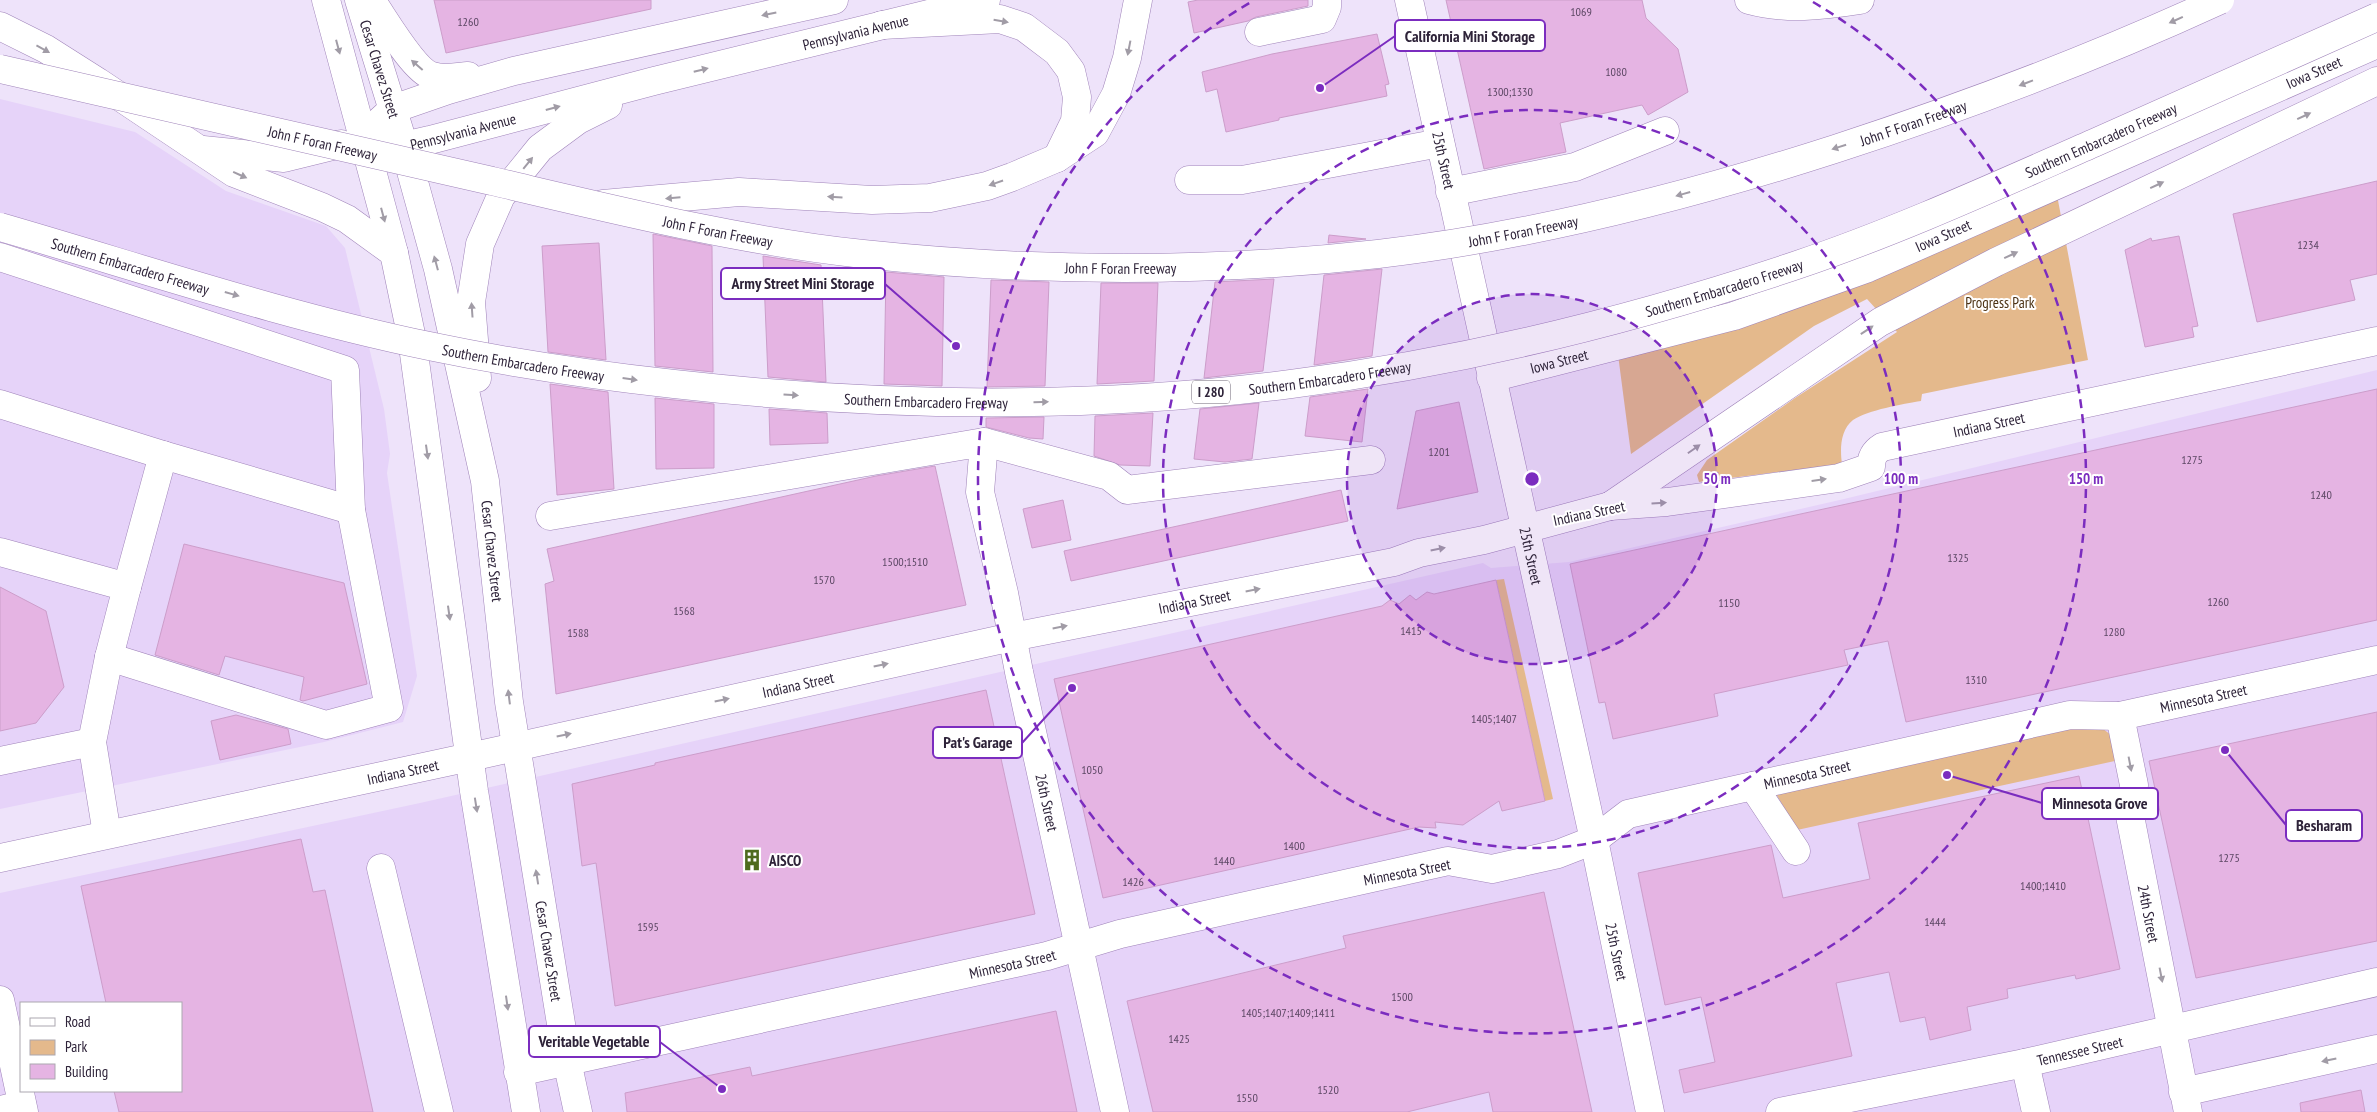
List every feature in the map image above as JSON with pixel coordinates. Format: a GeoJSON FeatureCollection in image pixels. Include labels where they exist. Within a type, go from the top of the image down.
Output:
{"type":"FeatureCollection","features":[{"type":"Feature","properties":{"kind":"main road"},"geometry":{"type":"LineString","coordinates":[[326,0],[394,253],[412,339],[470,757],[518,1072],[526,1112]]}},
{"type":"Feature","properties":{"kind":"main road","name":"Cesar Chavez Street"},"geometry":{"type":"LineString","coordinates":[[359,0],[404,146],[438,269],[485,481],[509,702],[567,1061],[578,1112]]}},
{"type":"Feature","properties":{"kind":"main road"},"geometry":{"type":"LineString","coordinates":[[372,0],[411,60],[431,76],[445,78],[514,71]]}},
{"type":"Feature","properties":{"kind":"main road"},"geometry":{"type":"LineString","coordinates":[[199,150],[284,158],[362,139],[393,110],[448,90],[514,71],[834,0]]}},
{"type":"Feature","properties":{"kind":"main road","name":"Pennsylvania Avenue"},"geometry":{"type":"LineString","coordinates":[[362,139],[404,146],[654,81],[986,0]]}},
{"type":"Feature","properties":{"kind":"main road"},"geometry":{"type":"LineString","coordinates":[[594,205],[739,192],[872,200],[930,198],[987,186],[1049,162],[1095,133],[1116,94],[1127,58],[1138,0]]}},
{"type":"Feature","properties":{"kind":"main road"},"geometry":{"type":"LineString","coordinates":[[1259,32],[1322,19],[1327,7],[1327,0]]}},
{"type":"Feature","properties":{"kind":"main road","name":"25th Street"},"geometry":{"type":"LineString","coordinates":[[1409,0],[1594,840],[1650,1112]]}},
{"type":"Feature","properties":{"kind":"main road"},"geometry":{"type":"LineString","coordinates":[[1749,0],[1769,6],[1797,8],[1860,0]]}},
{"type":"Feature","properties":{"kind":"main road","name":"John F Foran Freeway"},"geometry":{"type":"LineString","coordinates":[[0,69],[594,205],[753,237],[858,254],[967,262],[1072,267],[1182,266],[1290,262],[1379,254],[1471,241],[1563,224],[1679,196],[1789,163],[1995,94],[2111,50],[2220,0]]}},
{"type":"Feature","properties":{"kind":"main road","name":"Southern Embarcadero Freeway"},"geometry":{"type":"LineString","coordinates":[[0,227],[332,323],[431,347],[572,370],[744,392],[853,400],[961,403],[1073,401],[1178,395],[1289,384],[1396,368],[1491,350],[1598,325],[1720,289],[1798,264],[1903,226],[2377,17]]}},
{"type":"Feature","properties":{"kind":"main road"},"geometry":{"type":"LineString","coordinates":[[882,25],[1000,19],[1024,27],[1057,52],[1071,71],[1078,97],[1075,121],[1049,162]]}},
{"type":"Feature","properties":{"kind":"main road"},"geometry":{"type":"LineString","coordinates":[[0,26],[61,59],[234,173],[347,219],[394,253]]}},
{"type":"Feature","properties":{"kind":"main road","name":"Iowa Street"},"geometry":{"type":"LineString","coordinates":[[1491,378],[1734,316],[1868,268],[2377,44]]}},
{"type":"Feature","properties":{"kind":"main road"},"geometry":{"type":"LineString","coordinates":[[485,481],[471,302],[480,244],[501,196],[540,148],[578,120],[654,81]]}},
{"type":"Feature","properties":{"kind":"main road"},"geometry":{"type":"LineString","coordinates":[[1610,506],[1880,322],[1936,292],[2377,81]]}},
{"type":"Feature","properties":{"kind":"main road"},"geometry":{"type":"LineString","coordinates":[[1450,192],[1575,167],[1665,131]]}},
{"type":"Feature","properties":{"kind":"main road"},"geometry":{"type":"LineString","coordinates":[[1189,180],[1242,180],[1440,142]]}},
{"type":"Feature","properties":{"kind":"main road"},"geometry":{"type":"LineString","coordinates":[[0,257],[345,370],[351,510],[389,708],[326,725],[109,657]]}},
{"type":"Feature","properties":{"kind":"main road","name":"Indiana Street"},"geometry":{"type":"LineString","coordinates":[[0,858],[470,757],[516,745],[1012,637],[1394,562],[1419,553],[1484,540],[1610,506],[1667,502],[1839,478],[1871,467],[1871,458],[1882,447],[2377,341]]}},
{"type":"Feature","properties":{"kind":"main road"},"geometry":{"type":"LineString","coordinates":[[0,404],[163,455],[351,510]]}},
{"type":"Feature","properties":{"kind":"main road"},"geometry":{"type":"LineString","coordinates":[[550,516],[984,442],[1109,476],[1127,490],[1371,460]]}},
{"type":"Feature","properties":{"kind":"main road","name":"26th Street"},"geometry":{"type":"LineString","coordinates":[[984,442],[980,492],[1115,1112]]}},
{"type":"Feature","properties":{"kind":"main road"},"geometry":{"type":"LineString","coordinates":[[107,834],[92,742],[109,657],[163,455]]}},
{"type":"Feature","properties":{"kind":"main road"},"geometry":{"type":"LineString","coordinates":[[0,552],[127,587]]}},
{"type":"Feature","properties":{"kind":"main road","name":"Minnesota Street"},"geometry":{"type":"LineString","coordinates":[[518,1072],[1048,956],[1120,934],[1448,861],[1492,869],[1558,854],[1594,840],[1628,814],[2070,715],[2120,716],[2377,660]]}},
{"type":"Feature","properties":{"kind":"main road","name":"24th Street"},"geometry":{"type":"LineString","coordinates":[[2120,716],[2134,785],[2130,816],[2186,1102]]}},
{"type":"Feature","properties":{"kind":"main road"},"geometry":{"type":"LineString","coordinates":[[0,761],[92,742]]}},
{"type":"Feature","properties":{"kind":"main road"},"geometry":{"type":"LineString","coordinates":[[1753,786],[1796,851]]}},
{"type":"Feature","properties":{"kind":"main road"},"geometry":{"type":"LineString","coordinates":[[381,868],[439,1112]]}},
{"type":"Feature","properties":{"kind":"main road","name":"Tennessee Street"},"geometry":{"type":"LineString","coordinates":[[1780,1112],[2025,1063],[2172,1031],[2377,982]]}},
{"type":"Feature","properties":{"kind":"main road"},"geometry":{"type":"LineString","coordinates":[[0,1000],[15,1109]]}},
{"type":"Feature","properties":{"kind":"main road"},"geometry":{"type":"LineString","coordinates":[[2186,1102],[2377,1049]]}},
{"type":"Feature","properties":{"kind":"main road"},"geometry":{"type":"LineString","coordinates":[[2025,1063],[2036,1112]]}},
{"type":"Feature","properties":{"kind":"shaded area"},"geometry":{"type":"Polygon","coordinates":[[[0,99],[135,132],[226,191],[326,226],[345,248],[384,409],[390,454],[387,473],[417,676],[403,722],[324,742],[0,809],[0,99]]]}},
{"type":"Feature","properties":{"kind":"shaded area"},"geometry":{"type":"Polygon","coordinates":[[[2377,370],[2377,1112],[0,1112],[0,893],[420,803],[1483,563],[1491,568],[1569,562],[1844,499],[2377,370]]]}},
{"type":"Feature","properties":{"kind":"green space","name":"Progress Park"},"geometry":{"type":"Polygon","coordinates":[[[2057,195],[2088,360],[1922,394],[1921,401],[1859,416],[1849,424],[1843,435],[1841,447],[1842,464],[1699,482],[1697,475],[1707,460],[1795,398],[1897,332],[1867,299],[1814,326],[1631,454],[1617,347],[2057,195]]]}},
{"type":"Feature","properties":{"kind":"green space"},"geometry":{"type":"Polygon","coordinates":[[[1504,579],[1553,799],[1545,801],[1496,580],[1504,579]]]}},
{"type":"Feature","properties":{"kind":"green space"},"geometry":{"type":"Polygon","coordinates":[[[2076,722],[2098,725],[2120,742],[2124,759],[1797,830],[1775,792],[2076,722]]]}},
{"type":"Feature","properties":{"kind":"building"},"geometry":{"type":"Polygon","coordinates":[[[434,0],[651,0],[651,9],[446,53],[434,0]]]}},
{"type":"Feature","properties":{"kind":"building"},"geometry":{"type":"Polygon","coordinates":[[[1198,0],[1308,0],[1308,6],[1194,33],[1188,2],[1198,0]]]}},
{"type":"Feature","properties":{"kind":"building"},"geometry":{"type":"Polygon","coordinates":[[[1446,0],[1642,0],[1646,18],[1678,49],[1688,92],[1648,115],[1642,105],[1560,123],[1566,152],[1484,169],[1446,0]]]}},
{"type":"Feature","properties":{"kind":"building"},"geometry":{"type":"Polygon","coordinates":[[[1377,34],[1389,84],[1385,85],[1387,96],[1279,118],[1279,120],[1226,132],[1217,89],[1206,92],[1202,72],[1272,54],[1377,34]]]}},
{"type":"Feature","properties":{"kind":"building"},"geometry":{"type":"Polygon","coordinates":[[[2377,181],[2377,274],[2350,280],[2355,300],[2257,322],[2233,214],[2377,181]]]}},
{"type":"Feature","properties":{"kind":"building"},"geometry":{"type":"Polygon","coordinates":[[[653,234],[712,246],[713,372],[655,366],[653,234]]]}},
{"type":"Feature","properties":{"kind":"building"},"geometry":{"type":"Polygon","coordinates":[[[1329,235],[1366,239],[1328,243],[1329,235]]]}},
{"type":"Feature","properties":{"kind":"building"},"geometry":{"type":"Polygon","coordinates":[[[2179,236],[2198,326],[2192,327],[2194,337],[2145,347],[2125,250],[2151,238],[2152,241],[2179,236]]]}},
{"type":"Feature","properties":{"kind":"building"},"geometry":{"type":"Polygon","coordinates":[[[599,243],[606,360],[548,352],[542,246],[599,243]]]}},
{"type":"Feature","properties":{"kind":"building"},"geometry":{"type":"Polygon","coordinates":[[[763,256],[821,265],[826,382],[768,377],[763,256]]]}},
{"type":"Feature","properties":{"kind":"building"},"geometry":{"type":"Polygon","coordinates":[[[1382,269],[1372,356],[1314,365],[1324,275],[1382,269]]]}},
{"type":"Feature","properties":{"kind":"building"},"geometry":{"type":"Polygon","coordinates":[[[886,272],[944,277],[942,386],[884,384],[886,272]]]}},
{"type":"Feature","properties":{"kind":"building"},"geometry":{"type":"Polygon","coordinates":[[[1274,279],[1263,371],[1204,378],[1215,282],[1274,279]]]}},
{"type":"Feature","properties":{"kind":"building"},"geometry":{"type":"Polygon","coordinates":[[[991,280],[1049,282],[1045,386],[987,387],[991,280]]]}},
{"type":"Feature","properties":{"kind":"building"},"geometry":{"type":"Polygon","coordinates":[[[1101,283],[1158,283],[1154,381],[1097,384],[1101,283]]]}},
{"type":"Feature","properties":{"kind":"building"},"geometry":{"type":"Polygon","coordinates":[[[550,384],[608,392],[614,489],[557,495],[550,384]]]}},
{"type":"Feature","properties":{"kind":"building"},"geometry":{"type":"Polygon","coordinates":[[[1368,389],[1362,442],[1305,436],[1310,397],[1368,389]]]}},
{"type":"Feature","properties":{"kind":"building"},"geometry":{"type":"Polygon","coordinates":[[[2377,389],[2377,620],[1906,722],[1888,641],[1844,650],[1848,665],[1714,694],[1718,716],[1613,739],[1605,702],[1599,703],[1570,564],[2377,389]]]}},
{"type":"Feature","properties":{"kind":"building"},"geometry":{"type":"Polygon","coordinates":[[[655,398],[714,404],[714,468],[656,469],[655,398]]]}},
{"type":"Feature","properties":{"kind":"building"},"geometry":{"type":"Polygon","coordinates":[[[1459,402],[1478,492],[1397,509],[1416,411],[1459,402]]]}},
{"type":"Feature","properties":{"kind":"building"},"geometry":{"type":"Polygon","coordinates":[[[1259,403],[1252,459],[1225,462],[1194,459],[1200,409],[1259,403]]]}},
{"type":"Feature","properties":{"kind":"building"},"geometry":{"type":"Polygon","coordinates":[[[769,409],[827,413],[828,443],[770,445],[769,409]]]}},
{"type":"Feature","properties":{"kind":"building"},"geometry":{"type":"Polygon","coordinates":[[[1153,413],[1150,466],[1120,465],[1094,456],[1095,416],[1153,413]]]}},
{"type":"Feature","properties":{"kind":"building"},"geometry":{"type":"Polygon","coordinates":[[[1044,417],[1043,439],[1029,438],[986,427],[986,418],[1044,417]]]}},
{"type":"Feature","properties":{"kind":"building"},"geometry":{"type":"Polygon","coordinates":[[[935,466],[966,605],[556,694],[545,584],[554,581],[547,549],[876,476],[935,466]]]}},
{"type":"Feature","properties":{"kind":"building"},"geometry":{"type":"Polygon","coordinates":[[[1341,490],[1348,521],[1071,581],[1064,551],[1341,490]]]}},
{"type":"Feature","properties":{"kind":"building"},"geometry":{"type":"Polygon","coordinates":[[[1063,500],[1071,540],[1032,548],[1023,509],[1063,500]]]}},
{"type":"Feature","properties":{"kind":"building"},"geometry":{"type":"Polygon","coordinates":[[[184,544],[344,583],[367,684],[303,701],[300,700],[304,677],[225,656],[219,675],[155,655],[184,544]]]}},
{"type":"Feature","properties":{"kind":"building"},"geometry":{"type":"Polygon","coordinates":[[[1496,580],[1545,801],[1502,811],[1499,801],[1463,825],[1435,822],[1436,828],[1419,827],[1103,898],[1054,679],[1382,606],[1390,600],[1399,604],[1410,595],[1416,600],[1427,592],[1434,594],[1496,580]]]}},
{"type":"Feature","properties":{"kind":"building"},"geometry":{"type":"Polygon","coordinates":[[[0,587],[46,611],[64,687],[36,723],[0,731],[0,587]]]}},
{"type":"Feature","properties":{"kind":"building"},"geometry":{"type":"Polygon","coordinates":[[[986,690],[1035,914],[615,1006],[596,863],[582,866],[572,784],[655,765],[655,763],[986,690]]]}},
{"type":"Feature","properties":{"kind":"building"},"geometry":{"type":"Polygon","coordinates":[[[2377,712],[2377,941],[2196,978],[2149,761],[2377,712]]]}},
{"type":"Feature","properties":{"kind":"building"},"geometry":{"type":"Polygon","coordinates":[[[236,715],[288,729],[291,744],[220,760],[211,721],[236,715]]]}},
{"type":"Feature","properties":{"kind":"building"},"geometry":{"type":"Polygon","coordinates":[[[2079,776],[2120,969],[2076,979],[2075,975],[2007,989],[2008,998],[1967,1007],[1971,1030],[1930,1040],[1925,1017],[1900,1022],[1889,972],[1836,983],[1852,1056],[1684,1093],[1679,1070],[1715,1062],[1701,997],[1665,1005],[1638,873],[1771,845],[1783,898],[1870,879],[1858,823],[2079,776]]]}},
{"type":"Feature","properties":{"kind":"building"},"geometry":{"type":"Polygon","coordinates":[[[301,839],[313,892],[325,890],[373,1112],[119,1112],[114,1092],[182,1092],[182,1002],[106,1002],[81,886],[301,839]]]}},
{"type":"Feature","properties":{"kind":"building"},"geometry":{"type":"Polygon","coordinates":[[[1544,892],[1592,1112],[1493,1112],[1489,1092],[1407,1112],[1153,1112],[1127,1001],[1346,948],[1343,936],[1544,892]]]}},
{"type":"Feature","properties":{"kind":"building"},"geometry":{"type":"Polygon","coordinates":[[[1056,1011],[1077,1112],[627,1112],[625,1093],[750,1067],[752,1076],[1056,1011]]]}},
{"type":"Feature","properties":{"kind":"building"},"geometry":{"type":"Polygon","coordinates":[[[2361,1090],[2365,1112],[2301,1112],[2300,1103],[2361,1090]]]}},
{"type":"Feature","properties":{"kind":"place","name":"California Mini Storage"},"geometry":{"type":"Point","coordinates":[1320,88]}},
{"type":"Feature","properties":{"kind":"place","name":"Army Street Mini Storage"},"geometry":{"type":"Point","coordinates":[956,346]}},
{"type":"Feature","properties":{"kind":"place","name":"Pat's Garage"},"geometry":{"type":"Point","coordinates":[1072,688]}},
{"type":"Feature","properties":{"kind":"place","name":"Besharam"},"geometry":{"type":"Point","coordinates":[2225,750]}},
{"type":"Feature","properties":{"kind":"place","name":"Minnesota Grove"},"geometry":{"type":"Point","coordinates":[1947,775]}},
{"type":"Feature","properties":{"kind":"place","name":"AISCO"},"geometry":{"type":"Point","coordinates":[752,860]}},
{"type":"Feature","properties":{"kind":"place","name":"Veritable Vegetable"},"geometry":{"type":"Point","coordinates":[722,1089]}}]}
